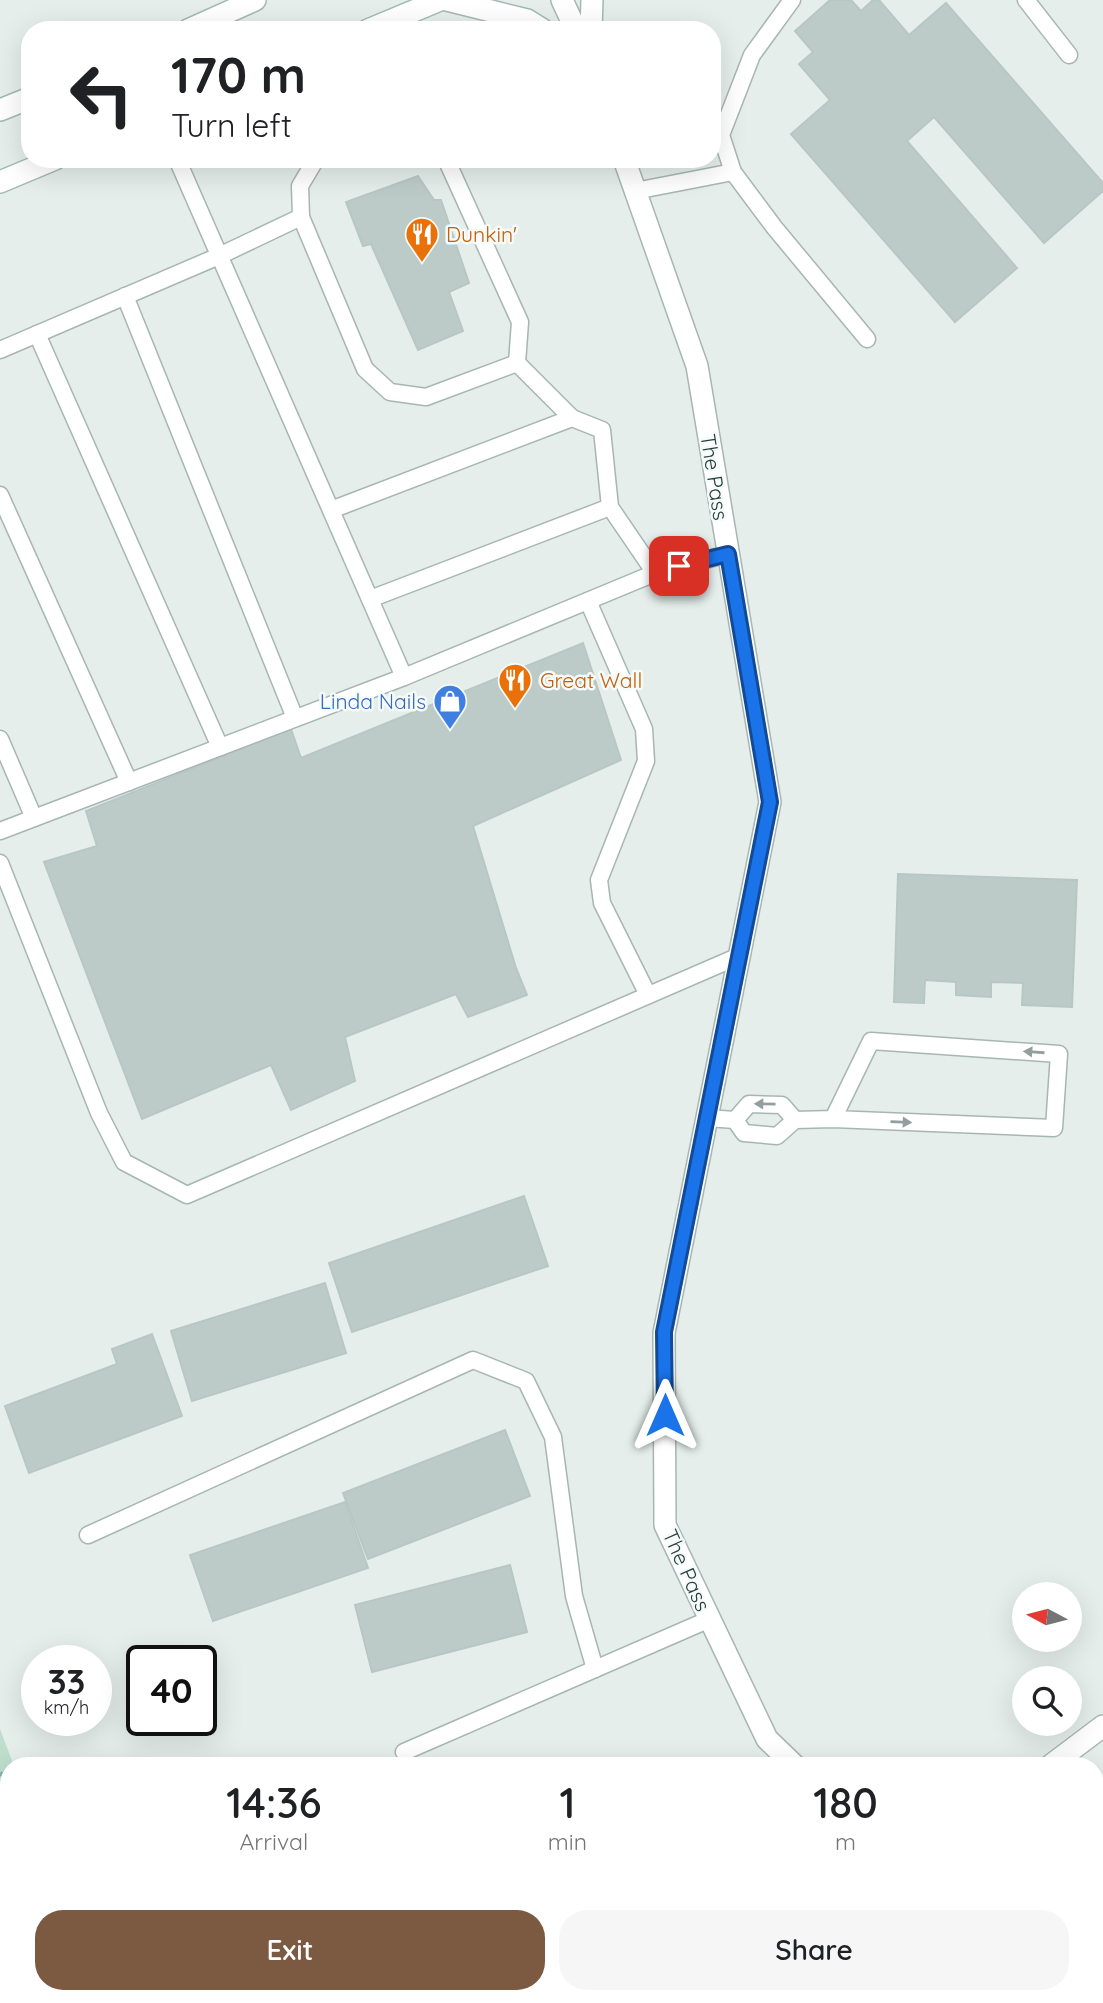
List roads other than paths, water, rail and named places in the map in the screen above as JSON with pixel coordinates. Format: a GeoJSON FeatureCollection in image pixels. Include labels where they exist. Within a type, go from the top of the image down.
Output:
{"type":"FeatureCollection","features":[{"type":"Feature","properties":{"kind":"street"},"geometry":{"type":"LineString","coordinates":[[208,21],[255,0]]}},
{"type":"Feature","properties":{"kind":"street"},"geometry":{"type":"LineString","coordinates":[[390,21],[440,0]]}},
{"type":"Feature","properties":{"kind":"street"},"geometry":{"type":"LineString","coordinates":[[447,0],[529,21]]}},
{"type":"Feature","properties":{"kind":"street"},"geometry":{"type":"LineString","coordinates":[[562,0],[572,21]]}},
{"type":"Feature","properties":{"kind":"street"},"geometry":{"type":"LineString","coordinates":[[591,21],[592,0]]}},
{"type":"Feature","properties":{"kind":"street"},"geometry":{"type":"LineString","coordinates":[[0,110],[21,102]]}},
{"type":"Feature","properties":{"kind":"street"},"geometry":{"type":"LineString","coordinates":[[0,182],[33,168]]}},
{"type":"Feature","properties":{"kind":"street","name":"The Pass"},"geometry":{"type":"LineString","coordinates":[[627,168],[697,366],[770,802],[664,1332],[665,1525],[766,1739],[785,1757]]}},
{"type":"Feature","properties":{"kind":"street"},"geometry":{"type":"LineString","coordinates":[[1062,1757],[1103,1726]]}},
{"type":"Feature","properties":{"kind":"lane"},"geometry":{"type":"LineString","coordinates":[[792,0],[752,54],[722,135],[733,172],[774,227],[867,339]]}},
{"type":"Feature","properties":{"kind":"lane"},"geometry":{"type":"LineString","coordinates":[[1026,0],[1069,55]]}},
{"type":"Feature","properties":{"kind":"lane"},"geometry":{"type":"LineString","coordinates":[[181,168],[404,677]]}},
{"type":"Feature","properties":{"kind":"lane"},"geometry":{"type":"LineString","coordinates":[[311,168],[300,186],[301,217],[365,369],[390,392],[426,397],[517,363]]}},
{"type":"Feature","properties":{"kind":"lane"},"geometry":{"type":"LineString","coordinates":[[450,168],[520,322],[517,363],[572,418],[602,430],[610,507],[655,573]]}},
{"type":"Feature","properties":{"kind":"lane"},"geometry":{"type":"LineString","coordinates":[[635,191],[733,172]]}},
{"type":"Feature","properties":{"kind":"lane"},"geometry":{"type":"LineString","coordinates":[[0,350],[219,256],[301,217]]}},
{"type":"Feature","properties":{"kind":"lane"},"geometry":{"type":"LineString","coordinates":[[125,296],[295,719]]}},
{"type":"Feature","properties":{"kind":"lane"},"geometry":{"type":"LineString","coordinates":[[37,334],[219,747]]}},
{"type":"Feature","properties":{"kind":"lane"},"geometry":{"type":"LineString","coordinates":[[331,510],[572,418]]}},
{"type":"Feature","properties":{"kind":"lane"},"geometry":{"type":"LineString","coordinates":[[0,495],[129,782]]}},
{"type":"Feature","properties":{"kind":"lane"},"geometry":{"type":"LineString","coordinates":[[370,599],[610,507]]}},
{"type":"Feature","properties":{"kind":"lane"},"geometry":{"type":"LineString","coordinates":[[0,831],[404,677],[655,573],[728,554]]}},
{"type":"Feature","properties":{"kind":"lane"},"geometry":{"type":"LineString","coordinates":[[588,601],[644,729],[646,761],[600,880],[602,903],[648,995]]}},
{"type":"Feature","properties":{"kind":"lane"},"geometry":{"type":"LineString","coordinates":[[0,739],[34,818]]}},
{"type":"Feature","properties":{"kind":"lane"},"geometry":{"type":"LineString","coordinates":[[0,863],[99,1114],[124,1162],[187,1195],[739,956]]}},
{"type":"Feature","properties":{"kind":"lane"},"geometry":{"type":"LineString","coordinates":[[735,1119],[744,1133],[777,1136],[795,1120],[833,1119],[1054,1128],[1059,1054],[871,1041],[833,1119]]}},
{"type":"Feature","properties":{"kind":"lane"},"geometry":{"type":"LineString","coordinates":[[706,1118],[735,1119],[749,1104],[782,1105],[795,1120]]}},
{"type":"Feature","properties":{"kind":"lane"},"geometry":{"type":"LineString","coordinates":[[88,1535],[473,1360],[526,1381],[553,1437],[574,1597],[595,1669]]}},
{"type":"Feature","properties":{"kind":"lane"},"geometry":{"type":"LineString","coordinates":[[404,1752],[709,1619]]}},
{"type":"Feature","properties":{"kind":"place","name":"Dunkin'"},"geometry":{"type":"Point","coordinates":[422,264]}},
{"type":"Feature","properties":{"kind":"place","name":"Great Wall"},"geometry":{"type":"Point","coordinates":[515,710]}},
{"type":"Feature","properties":{"kind":"place","name":"Linda Nails"},"geometry":{"type":"Point","coordinates":[450,731]}}]}
